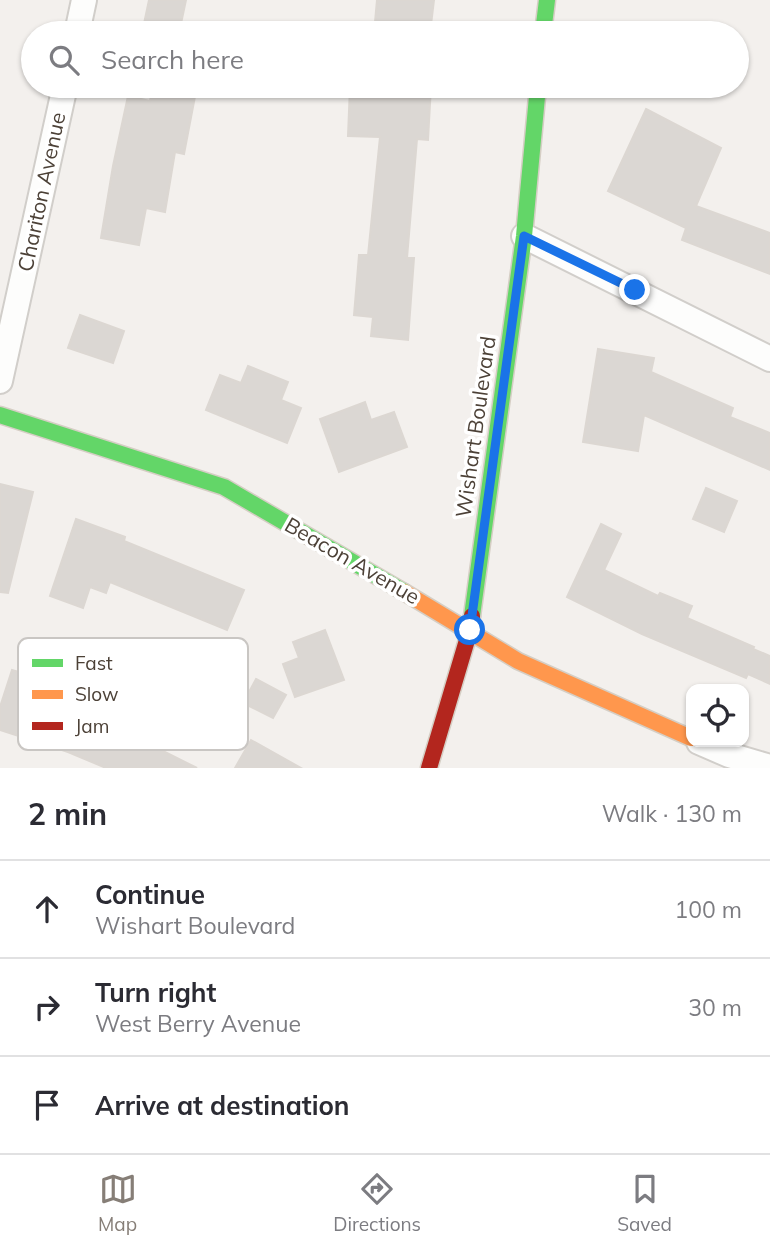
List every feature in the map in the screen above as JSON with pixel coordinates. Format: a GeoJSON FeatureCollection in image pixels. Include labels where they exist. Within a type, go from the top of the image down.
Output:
{"type":"FeatureCollection","features":[{"type":"Feature","properties":{"kind":"street"},"geometry":{"type":"LineString","coordinates":[[80,21],[84,0]]}},
{"type":"Feature","properties":{"kind":"street"},"geometry":{"type":"LineString","coordinates":[[545,21],[547,0]]}},
{"type":"Feature","properties":{"kind":"street","name":"Chariton Avenue"},"geometry":{"type":"LineString","coordinates":[[0,381],[62,98]]}},
{"type":"Feature","properties":{"kind":"street","name":"Wishart Boulevard"},"geometry":{"type":"LineString","coordinates":[[429,768],[470,630],[524,236],[537,98]]}},
{"type":"Feature","properties":{"kind":"street"},"geometry":{"type":"LineString","coordinates":[[524,236],[770,359]]}},
{"type":"Feature","properties":{"kind":"street","name":"Beacon Avenue"},"geometry":{"type":"LineString","coordinates":[[0,415],[224,487],[519,661],[686,736]]}},
{"type":"Feature","properties":{"kind":"street"},"geometry":{"type":"LineString","coordinates":[[711,747],[770,768]]}},
{"type":"Feature","properties":{"kind":"building"},"geometry":{"type":"Polygon","coordinates":[[[149,0],[186,0],[182,21],[145,21],[149,0]]]}},
{"type":"Feature","properties":{"kind":"building"},"geometry":{"type":"Polygon","coordinates":[[[377,0],[434,0],[431,21],[375,21],[377,0]]]}},
{"type":"Feature","properties":{"kind":"building"},"geometry":{"type":"Polygon","coordinates":[[[128,98],[150,101],[151,98],[195,98],[184,154],[175,152],[165,212],[146,208],[139,245],[101,238],[128,98]]]}},
{"type":"Feature","properties":{"kind":"building"},"geometry":{"type":"Polygon","coordinates":[[[350,98],[430,98],[428,140],[417,139],[407,258],[414,258],[408,340],[371,336],[373,317],[354,315],[359,255],[368,255],[380,137],[348,136],[350,98]]]}},
{"type":"Feature","properties":{"kind":"building"},"geometry":{"type":"Polygon","coordinates":[[[646,109],[721,148],[696,206],[770,233],[770,274],[682,240],[686,228],[608,191],[646,109]]]}},
{"type":"Feature","properties":{"kind":"building"},"geometry":{"type":"Polygon","coordinates":[[[80,315],[124,331],[113,363],[68,348],[80,315]]]}},
{"type":"Feature","properties":{"kind":"building"},"geometry":{"type":"Polygon","coordinates":[[[598,349],[654,358],[651,372],[733,408],[730,417],[770,433],[770,470],[644,415],[638,451],[583,442],[598,349]]]}},
{"type":"Feature","properties":{"kind":"building"},"geometry":{"type":"Polygon","coordinates":[[[248,366],[288,382],[281,400],[301,408],[287,443],[206,410],[220,375],[241,383],[248,366]]]}},
{"type":"Feature","properties":{"kind":"building"},"geometry":{"type":"Polygon","coordinates":[[[365,402],[371,420],[394,412],[407,447],[339,472],[320,419],[365,402]]]}},
{"type":"Feature","properties":{"kind":"building"},"geometry":{"type":"Polygon","coordinates":[[[0,484],[33,492],[8,593],[0,592],[0,484]]]}},
{"type":"Feature","properties":{"kind":"building"},"geometry":{"type":"Polygon","coordinates":[[[706,488],[737,501],[724,532],[693,519],[706,488]]]}},
{"type":"Feature","properties":{"kind":"building"},"geometry":{"type":"Polygon","coordinates":[[[76,519],[125,537],[124,541],[244,590],[227,630],[110,582],[106,593],[90,587],[83,608],[50,596],[76,519]]]}},
{"type":"Feature","properties":{"kind":"building"},"geometry":{"type":"Polygon","coordinates":[[[601,524],[621,534],[604,570],[658,596],[660,593],[692,606],[687,618],[770,656],[770,684],[748,674],[746,678],[642,634],[567,597],[601,524]]]}},
{"type":"Feature","properties":{"kind":"building"},"geometry":{"type":"Polygon","coordinates":[[[325,630],[344,680],[295,697],[283,664],[299,658],[293,642],[325,630]]]}},
{"type":"Feature","properties":{"kind":"building"},"geometry":{"type":"Polygon","coordinates":[[[12,670],[18,672],[18,736],[0,730],[0,707],[12,670]]]}},
{"type":"Feature","properties":{"kind":"building"},"geometry":{"type":"Polygon","coordinates":[[[256,679],[286,695],[273,718],[248,706],[248,694],[256,679]]]}},
{"type":"Feature","properties":{"kind":"building"},"geometry":{"type":"Polygon","coordinates":[[[251,740],[301,768],[235,768],[245,750],[248,750],[251,740]]]}},
{"type":"Feature","properties":{"kind":"building"},"geometry":{"type":"Polygon","coordinates":[[[62,750],[161,750],[197,768],[106,768],[62,750]]]}},
{"type":"Feature","properties":{"kind":"traffic: fast"},"geometry":{"type":"LineString","coordinates":[[544,21],[547,0]]}},
{"type":"Feature","properties":{"kind":"traffic: fast"},"geometry":{"type":"LineString","coordinates":[[472,616],[524,236],[537,98]]}},
{"type":"Feature","properties":{"kind":"traffic: fast"},"geometry":{"type":"LineString","coordinates":[[0,415],[224,487],[404,592]]}},
{"type":"Feature","properties":{"kind":"traffic: slow"},"geometry":{"type":"LineString","coordinates":[[404,592],[518,661],[686,736]]}},
{"type":"Feature","properties":{"kind":"traffic: jam"},"geometry":{"type":"LineString","coordinates":[[429,768],[472,616]]}},
{"type":"Feature","properties":{"kind":"route"},"geometry":{"type":"LineString","coordinates":[[470,630],[524,236],[635,290]]}}]}
